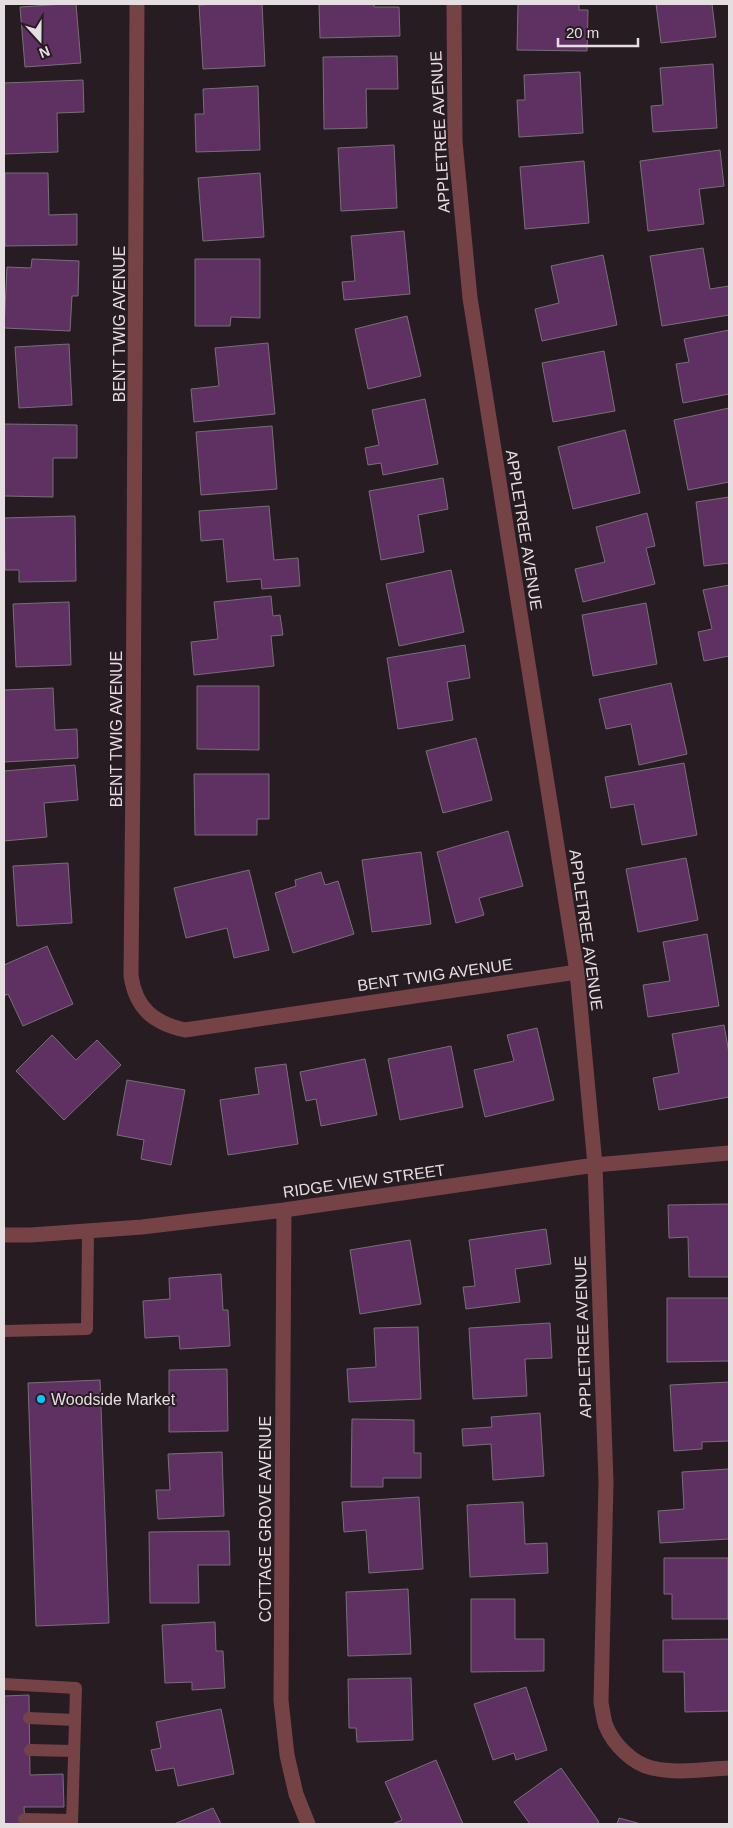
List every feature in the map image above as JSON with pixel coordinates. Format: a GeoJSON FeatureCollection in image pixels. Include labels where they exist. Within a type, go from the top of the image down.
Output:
{"type":"FeatureCollection","features":[{"type":"Feature","properties":{"kind":"street","name":"BENT TWIG AVENUE"},"geometry":{"type":"LineString","coordinates":[[137,4],[130,976],[132,987],[140,1004],[152,1017],[168,1026],[185,1030],[576,972]]}},
{"type":"Feature","properties":{"kind":"street","name":"APPLETREE AVENUE"},"geometry":{"type":"LineString","coordinates":[[454,4],[455,141],[470,298],[576,972],[595,1165],[606,1482],[601,1703],[606,1726],[617,1745],[634,1760],[651,1768],[671,1770],[729,1768]]}},
{"type":"Feature","properties":{"kind":"street","name":"RIDGE VIEW STREET"},"geometry":{"type":"LineString","coordinates":[[4,1235],[142,1227],[284,1210],[595,1165],[729,1153]]}},
{"type":"Feature","properties":{"kind":"street","name":"COTTAGE GROVE AVENUE"},"geometry":{"type":"LineString","coordinates":[[284,1210],[281,1700],[287,1755],[296,1794],[308,1824]]}},
{"type":"Feature","properties":{"kind":"lane"},"geometry":{"type":"LineString","coordinates":[[4,1330],[87,1329],[88,1231]]}},
{"type":"Feature","properties":{"kind":"lane"},"geometry":{"type":"LineString","coordinates":[[4,1684],[76,1688],[72,1822],[24,1819]]}},
{"type":"Feature","properties":{"kind":"lane"},"geometry":{"type":"LineString","coordinates":[[30,1718],[75,1720]]}},
{"type":"Feature","properties":{"kind":"lane"},"geometry":{"type":"LineString","coordinates":[[30,1750],[74,1752]]}},
{"type":"Feature","properties":{"kind":"building"},"geometry":{"type":"Polygon","coordinates":[[[76,4],[81,63],[25,67],[20,7],[76,4]]]}},
{"type":"Feature","properties":{"kind":"building"},"geometry":{"type":"Polygon","coordinates":[[[262,4],[265,66],[203,69],[199,5],[262,4]]]}},
{"type":"Feature","properties":{"kind":"building"},"geometry":{"type":"Polygon","coordinates":[[[319,4],[374,4],[374,7],[399,7],[400,36],[320,38],[319,4]]]}},
{"type":"Feature","properties":{"kind":"building"},"geometry":{"type":"Polygon","coordinates":[[[518,4],[579,4],[579,10],[588,10],[587,51],[517,50],[518,4]]]}},
{"type":"Feature","properties":{"kind":"building"},"geometry":{"type":"Polygon","coordinates":[[[656,4],[712,4],[716,37],[661,43],[656,4]]]}},
{"type":"Feature","properties":{"kind":"building"},"geometry":{"type":"Polygon","coordinates":[[[397,56],[398,89],[366,89],[367,128],[324,129],[323,57],[397,56]]]}},
{"type":"Feature","properties":{"kind":"building"},"geometry":{"type":"Polygon","coordinates":[[[713,64],[717,128],[653,132],[651,106],[663,105],[660,68],[713,64]]]}},
{"type":"Feature","properties":{"kind":"building"},"geometry":{"type":"Polygon","coordinates":[[[580,72],[583,133],[519,137],[517,100],[525,100],[524,75],[580,72]]]}},
{"type":"Feature","properties":{"kind":"building"},"geometry":{"type":"Polygon","coordinates":[[[83,80],[84,112],[57,113],[58,152],[4,154],[4,83],[83,80]]]}},
{"type":"Feature","properties":{"kind":"building"},"geometry":{"type":"Polygon","coordinates":[[[258,86],[260,150],[196,152],[195,114],[204,114],[203,89],[258,86]]]}},
{"type":"Feature","properties":{"kind":"building"},"geometry":{"type":"Polygon","coordinates":[[[394,145],[397,208],[341,211],[338,148],[394,145]]]}},
{"type":"Feature","properties":{"kind":"building"},"geometry":{"type":"Polygon","coordinates":[[[720,150],[724,186],[699,189],[704,224],[648,231],[640,161],[720,150]]]}},
{"type":"Feature","properties":{"kind":"building"},"geometry":{"type":"Polygon","coordinates":[[[584,161],[589,223],[525,229],[520,167],[584,161]]]}},
{"type":"Feature","properties":{"kind":"building"},"geometry":{"type":"Polygon","coordinates":[[[5,173],[48,173],[49,215],[77,214],[77,245],[5,246],[5,173]]]}},
{"type":"Feature","properties":{"kind":"building"},"geometry":{"type":"Polygon","coordinates":[[[260,173],[264,237],[203,241],[198,178],[260,173]]]}},
{"type":"Feature","properties":{"kind":"building"},"geometry":{"type":"Polygon","coordinates":[[[404,231],[410,294],[344,300],[342,282],[355,281],[351,236],[404,231]]]}},
{"type":"Feature","properties":{"kind":"building"},"geometry":{"type":"Polygon","coordinates":[[[703,248],[710,289],[729,286],[729,315],[662,326],[650,256],[703,248]]]}},
{"type":"Feature","properties":{"kind":"building"},"geometry":{"type":"Polygon","coordinates":[[[603,255],[617,325],[542,341],[535,309],[559,303],[551,266],[603,255]]]}},
{"type":"Feature","properties":{"kind":"building"},"geometry":{"type":"Polygon","coordinates":[[[32,259],[79,261],[78,296],[72,296],[70,331],[4,328],[7,267],[31,268],[32,259]]]}},
{"type":"Feature","properties":{"kind":"building"},"geometry":{"type":"Polygon","coordinates":[[[195,259],[260,259],[260,318],[231,317],[230,326],[195,326],[195,259]]]}},
{"type":"Feature","properties":{"kind":"building"},"geometry":{"type":"Polygon","coordinates":[[[407,316],[421,376],[368,389],[355,329],[407,316]]]}},
{"type":"Feature","properties":{"kind":"building"},"geometry":{"type":"Polygon","coordinates":[[[729,330],[729,394],[683,403],[676,364],[689,362],[684,339],[729,330]]]}},
{"type":"Feature","properties":{"kind":"building"},"geometry":{"type":"Polygon","coordinates":[[[268,343],[275,414],[194,422],[191,389],[219,386],[215,348],[268,343]]]}},
{"type":"Feature","properties":{"kind":"building"},"geometry":{"type":"Polygon","coordinates":[[[69,344],[72,405],[19,408],[15,347],[69,344]]]}},
{"type":"Feature","properties":{"kind":"building"},"geometry":{"type":"Polygon","coordinates":[[[604,351],[615,411],[553,422],[542,363],[604,351]]]}},
{"type":"Feature","properties":{"kind":"building"},"geometry":{"type":"Polygon","coordinates":[[[425,399],[438,464],[383,475],[381,463],[368,465],[365,448],[379,445],[372,410],[425,399]]]}},
{"type":"Feature","properties":{"kind":"building"},"geometry":{"type":"Polygon","coordinates":[[[729,408],[729,482],[688,490],[674,420],[729,408]]]}},
{"type":"Feature","properties":{"kind":"building"},"geometry":{"type":"Polygon","coordinates":[[[4,424],[77,425],[77,458],[53,458],[53,497],[4,496],[4,424]]]}},
{"type":"Feature","properties":{"kind":"building"},"geometry":{"type":"Polygon","coordinates":[[[272,426],[277,489],[201,495],[196,432],[272,426]]]}},
{"type":"Feature","properties":{"kind":"building"},"geometry":{"type":"Polygon","coordinates":[[[625,430],[640,493],[573,509],[558,447],[625,430]]]}},
{"type":"Feature","properties":{"kind":"building"},"geometry":{"type":"Polygon","coordinates":[[[443,478],[448,509],[418,515],[424,552],[381,560],[369,491],[443,478]]]}},
{"type":"Feature","properties":{"kind":"building"},"geometry":{"type":"Polygon","coordinates":[[[729,497],[729,563],[704,566],[696,502],[729,497]]]}},
{"type":"Feature","properties":{"kind":"building"},"geometry":{"type":"Polygon","coordinates":[[[269,506],[274,560],[298,558],[300,586],[262,589],[261,579],[227,582],[223,539],[201,541],[199,511],[269,506]]]}},
{"type":"Feature","properties":{"kind":"building"},"geometry":{"type":"Polygon","coordinates":[[[647,513],[655,546],[646,548],[655,584],[583,602],[575,569],[605,562],[596,527],[647,513]]]}},
{"type":"Feature","properties":{"kind":"building"},"geometry":{"type":"Polygon","coordinates":[[[75,516],[76,581],[19,582],[19,570],[5,570],[4,518],[75,516]]]}},
{"type":"Feature","properties":{"kind":"building"},"geometry":{"type":"Polygon","coordinates":[[[451,570],[464,632],[399,646],[386,584],[451,570]]]}},
{"type":"Feature","properties":{"kind":"building"},"geometry":{"type":"Polygon","coordinates":[[[729,585],[729,656],[704,661],[698,632],[712,629],[703,590],[729,585]]]}},
{"type":"Feature","properties":{"kind":"building"},"geometry":{"type":"Polygon","coordinates":[[[271,596],[273,616],[280,615],[283,635],[271,636],[274,666],[194,675],[191,642],[218,639],[214,602],[271,596]]]}},
{"type":"Feature","properties":{"kind":"building"},"geometry":{"type":"Polygon","coordinates":[[[69,602],[71,665],[16,667],[13,604],[69,602]]]}},
{"type":"Feature","properties":{"kind":"building"},"geometry":{"type":"Polygon","coordinates":[[[646,603],[657,664],[593,676],[582,615],[646,603]]]}},
{"type":"Feature","properties":{"kind":"building"},"geometry":{"type":"Polygon","coordinates":[[[465,645],[470,678],[447,682],[453,720],[398,729],[387,658],[465,645]]]}},
{"type":"Feature","properties":{"kind":"building"},"geometry":{"type":"Polygon","coordinates":[[[671,683],[687,754],[639,765],[631,724],[606,729],[599,699],[671,683]]]}},
{"type":"Feature","properties":{"kind":"building"},"geometry":{"type":"Polygon","coordinates":[[[197,686],[259,686],[259,750],[197,749],[197,686]]]}},
{"type":"Feature","properties":{"kind":"building"},"geometry":{"type":"Polygon","coordinates":[[[53,688],[55,730],[77,729],[78,758],[4,762],[4,690],[53,688]]]}},
{"type":"Feature","properties":{"kind":"building"},"geometry":{"type":"Polygon","coordinates":[[[476,738],[492,800],[443,813],[426,751],[476,738]]]}},
{"type":"Feature","properties":{"kind":"building"},"geometry":{"type":"Polygon","coordinates":[[[684,763],[697,835],[642,845],[634,804],[611,808],[605,777],[684,763]]]}},
{"type":"Feature","properties":{"kind":"building"},"geometry":{"type":"Polygon","coordinates":[[[75,765],[78,800],[44,803],[47,837],[4,841],[4,771],[75,765]]]}},
{"type":"Feature","properties":{"kind":"building"},"geometry":{"type":"Polygon","coordinates":[[[194,774],[269,774],[269,819],[257,819],[257,835],[195,835],[194,774]]]}},
{"type":"Feature","properties":{"kind":"building"},"geometry":{"type":"Polygon","coordinates":[[[508,831],[523,886],[479,898],[484,915],[456,923],[437,852],[508,831]]]}},
{"type":"Feature","properties":{"kind":"building"},"geometry":{"type":"Polygon","coordinates":[[[421,852],[431,924],[372,932],[362,860],[421,852]]]}},
{"type":"Feature","properties":{"kind":"building"},"geometry":{"type":"Polygon","coordinates":[[[686,858],[698,920],[638,932],[626,869],[686,858]]]}},
{"type":"Feature","properties":{"kind":"building"},"geometry":{"type":"Polygon","coordinates":[[[68,863],[72,923],[17,926],[13,866],[68,863]]]}},
{"type":"Feature","properties":{"kind":"building"},"geometry":{"type":"Polygon","coordinates":[[[249,870],[269,950],[234,958],[227,928],[186,938],[174,888],[249,870]]]}},
{"type":"Feature","properties":{"kind":"building"},"geometry":{"type":"Polygon","coordinates":[[[321,872],[325,885],[338,881],[354,934],[293,953],[275,893],[296,886],[295,880],[321,872]]]}},
{"type":"Feature","properties":{"kind":"building"},"geometry":{"type":"Polygon","coordinates":[[[707,934],[719,1006],[648,1017],[643,985],[670,981],[663,942],[707,934]]]}},
{"type":"Feature","properties":{"kind":"building"},"geometry":{"type":"Polygon","coordinates":[[[47,946],[73,1004],[23,1026],[8,994],[4,996],[4,965],[47,946]]]}},
{"type":"Feature","properties":{"kind":"building"},"geometry":{"type":"Polygon","coordinates":[[[724,1025],[729,1053],[729,1097],[659,1110],[653,1078],[679,1073],[672,1034],[724,1025]]]}},
{"type":"Feature","properties":{"kind":"building"},"geometry":{"type":"Polygon","coordinates":[[[537,1028],[554,1100],[485,1117],[474,1070],[514,1061],[507,1035],[537,1028]]]}},
{"type":"Feature","properties":{"kind":"building"},"geometry":{"type":"Polygon","coordinates":[[[52,1035],[76,1060],[97,1040],[121,1065],[64,1120],[16,1071],[52,1035]]]}},
{"type":"Feature","properties":{"kind":"building"},"geometry":{"type":"Polygon","coordinates":[[[451,1046],[463,1107],[400,1120],[388,1059],[451,1046]]]}},
{"type":"Feature","properties":{"kind":"building"},"geometry":{"type":"Polygon","coordinates":[[[365,1059],[377,1115],[321,1126],[316,1099],[306,1101],[300,1072],[365,1059]]]}},
{"type":"Feature","properties":{"kind":"building"},"geometry":{"type":"Polygon","coordinates":[[[286,1064],[298,1144],[228,1155],[220,1100],[259,1094],[255,1068],[286,1064]]]}},
{"type":"Feature","properties":{"kind":"building"},"geometry":{"type":"Polygon","coordinates":[[[127,1080],[185,1090],[171,1165],[141,1159],[144,1140],[117,1135],[127,1080]]]}},
{"type":"Feature","properties":{"kind":"building"},"geometry":{"type":"Polygon","coordinates":[[[729,1204],[729,1277],[689,1277],[688,1237],[669,1238],[668,1205],[729,1204]]]}},
{"type":"Feature","properties":{"kind":"building"},"geometry":{"type":"Polygon","coordinates":[[[546,1229],[551,1264],[515,1269],[520,1302],[466,1309],[463,1287],[475,1286],[469,1240],[546,1229]]]}},
{"type":"Feature","properties":{"kind":"building"},"geometry":{"type":"Polygon","coordinates":[[[410,1240],[421,1304],[360,1314],[350,1250],[410,1240]]]}},
{"type":"Feature","properties":{"kind":"building"},"geometry":{"type":"Polygon","coordinates":[[[221,1274],[223,1310],[228,1310],[230,1346],[180,1349],[179,1336],[145,1338],[143,1301],[170,1299],[169,1278],[221,1274]]]}},
{"type":"Feature","properties":{"kind":"building"},"geometry":{"type":"Polygon","coordinates":[[[667,1298],[729,1298],[729,1361],[667,1362],[667,1298]]]}},
{"type":"Feature","properties":{"kind":"building"},"geometry":{"type":"Polygon","coordinates":[[[550,1323],[552,1358],[525,1359],[527,1396],[473,1399],[469,1328],[550,1323]]]}},
{"type":"Feature","properties":{"kind":"building"},"geometry":{"type":"Polygon","coordinates":[[[418,1327],[421,1399],[349,1402],[347,1369],[376,1367],[374,1328],[418,1327]]]}},
{"type":"Feature","properties":{"kind":"building"},"geometry":{"type":"Polygon","coordinates":[[[227,1369],[228,1431],[169,1432],[169,1370],[227,1369]]]}},
{"type":"Feature","properties":{"kind":"building"},"geometry":{"type":"Polygon","coordinates":[[[100,1380],[109,1623],[36,1626],[28,1383],[100,1380]]]}},
{"type":"Feature","properties":{"kind":"building"},"geometry":{"type":"Polygon","coordinates":[[[729,1382],[729,1441],[702,1442],[702,1449],[674,1451],[670,1385],[729,1382]]]}},
{"type":"Feature","properties":{"kind":"building"},"geometry":{"type":"Polygon","coordinates":[[[540,1413],[544,1476],[493,1480],[491,1444],[463,1446],[462,1429],[492,1427],[491,1417],[540,1413]]]}},
{"type":"Feature","properties":{"kind":"building"},"geometry":{"type":"Polygon","coordinates":[[[352,1419],[414,1420],[414,1453],[421,1453],[421,1478],[383,1478],[383,1487],[351,1487],[352,1419]]]}},
{"type":"Feature","properties":{"kind":"building"},"geometry":{"type":"Polygon","coordinates":[[[222,1452],[224,1516],[158,1519],[156,1490],[170,1490],[168,1454],[222,1452]]]}},
{"type":"Feature","properties":{"kind":"building"},"geometry":{"type":"Polygon","coordinates":[[[729,1469],[729,1539],[660,1543],[658,1511],[684,1509],[682,1472],[729,1469]]]}},
{"type":"Feature","properties":{"kind":"building"},"geometry":{"type":"Polygon","coordinates":[[[419,1497],[423,1569],[369,1573],[366,1530],[344,1532],[342,1502],[419,1497]]]}},
{"type":"Feature","properties":{"kind":"building"},"geometry":{"type":"Polygon","coordinates":[[[523,1502],[525,1544],[547,1543],[548,1573],[470,1577],[467,1505],[523,1502]]]}},
{"type":"Feature","properties":{"kind":"building"},"geometry":{"type":"Polygon","coordinates":[[[229,1531],[230,1565],[198,1565],[199,1603],[150,1603],[149,1532],[229,1531]]]}},
{"type":"Feature","properties":{"kind":"building"},"geometry":{"type":"Polygon","coordinates":[[[664,1558],[728,1558],[728,1619],[672,1619],[672,1594],[664,1594],[664,1558]]]}},
{"type":"Feature","properties":{"kind":"building"},"geometry":{"type":"Polygon","coordinates":[[[408,1589],[411,1654],[348,1656],[346,1592],[408,1589]]]}},
{"type":"Feature","properties":{"kind":"building"},"geometry":{"type":"Polygon","coordinates":[[[471,1599],[515,1599],[515,1639],[544,1639],[544,1671],[471,1672],[471,1599]]]}},
{"type":"Feature","properties":{"kind":"building"},"geometry":{"type":"Polygon","coordinates":[[[215,1622],[216,1651],[223,1651],[225,1688],[192,1690],[192,1682],[165,1683],[162,1625],[215,1622]]]}},
{"type":"Feature","properties":{"kind":"building"},"geometry":{"type":"Polygon","coordinates":[[[729,1639],[729,1711],[685,1712],[684,1672],[663,1672],[663,1640],[729,1639]]]}},
{"type":"Feature","properties":{"kind":"building"},"geometry":{"type":"Polygon","coordinates":[[[411,1678],[413,1740],[357,1742],[356,1728],[349,1728],[348,1679],[411,1678]]]}},
{"type":"Feature","properties":{"kind":"building"},"geometry":{"type":"Polygon","coordinates":[[[526,1687],[547,1750],[516,1760],[514,1753],[493,1760],[474,1704],[526,1687]]]}},
{"type":"Feature","properties":{"kind":"building"},"geometry":{"type":"Polygon","coordinates":[[[29,1695],[30,1775],[63,1774],[64,1807],[24,1807],[25,1824],[4,1824],[4,1696],[29,1695]]]}},
{"type":"Feature","properties":{"kind":"building"},"geometry":{"type":"Polygon","coordinates":[[[221,1709],[234,1774],[178,1786],[174,1768],[156,1771],[151,1750],[161,1748],[156,1722],[221,1709]]]}},
{"type":"Feature","properties":{"kind":"building"},"geometry":{"type":"Polygon","coordinates":[[[436,1760],[463,1824],[392,1824],[402,1820],[385,1782],[436,1760]]]}},
{"type":"Feature","properties":{"kind":"building"},"geometry":{"type":"Polygon","coordinates":[[[561,1768],[599,1822],[596,1824],[530,1824],[514,1802],[561,1768]]]}},
{"type":"Feature","properties":{"kind":"building"},"geometry":{"type":"Polygon","coordinates":[[[213,1808],[221,1824],[174,1824],[213,1808]]]}},
{"type":"Feature","properties":{"kind":"building"},"geometry":{"type":"Polygon","coordinates":[[[619,1818],[641,1824],[617,1824],[619,1818]]]}},
{"type":"Feature","properties":{"kind":"place","name":"Woodside Market"},"geometry":{"type":"Point","coordinates":[41,1399]}}]}
